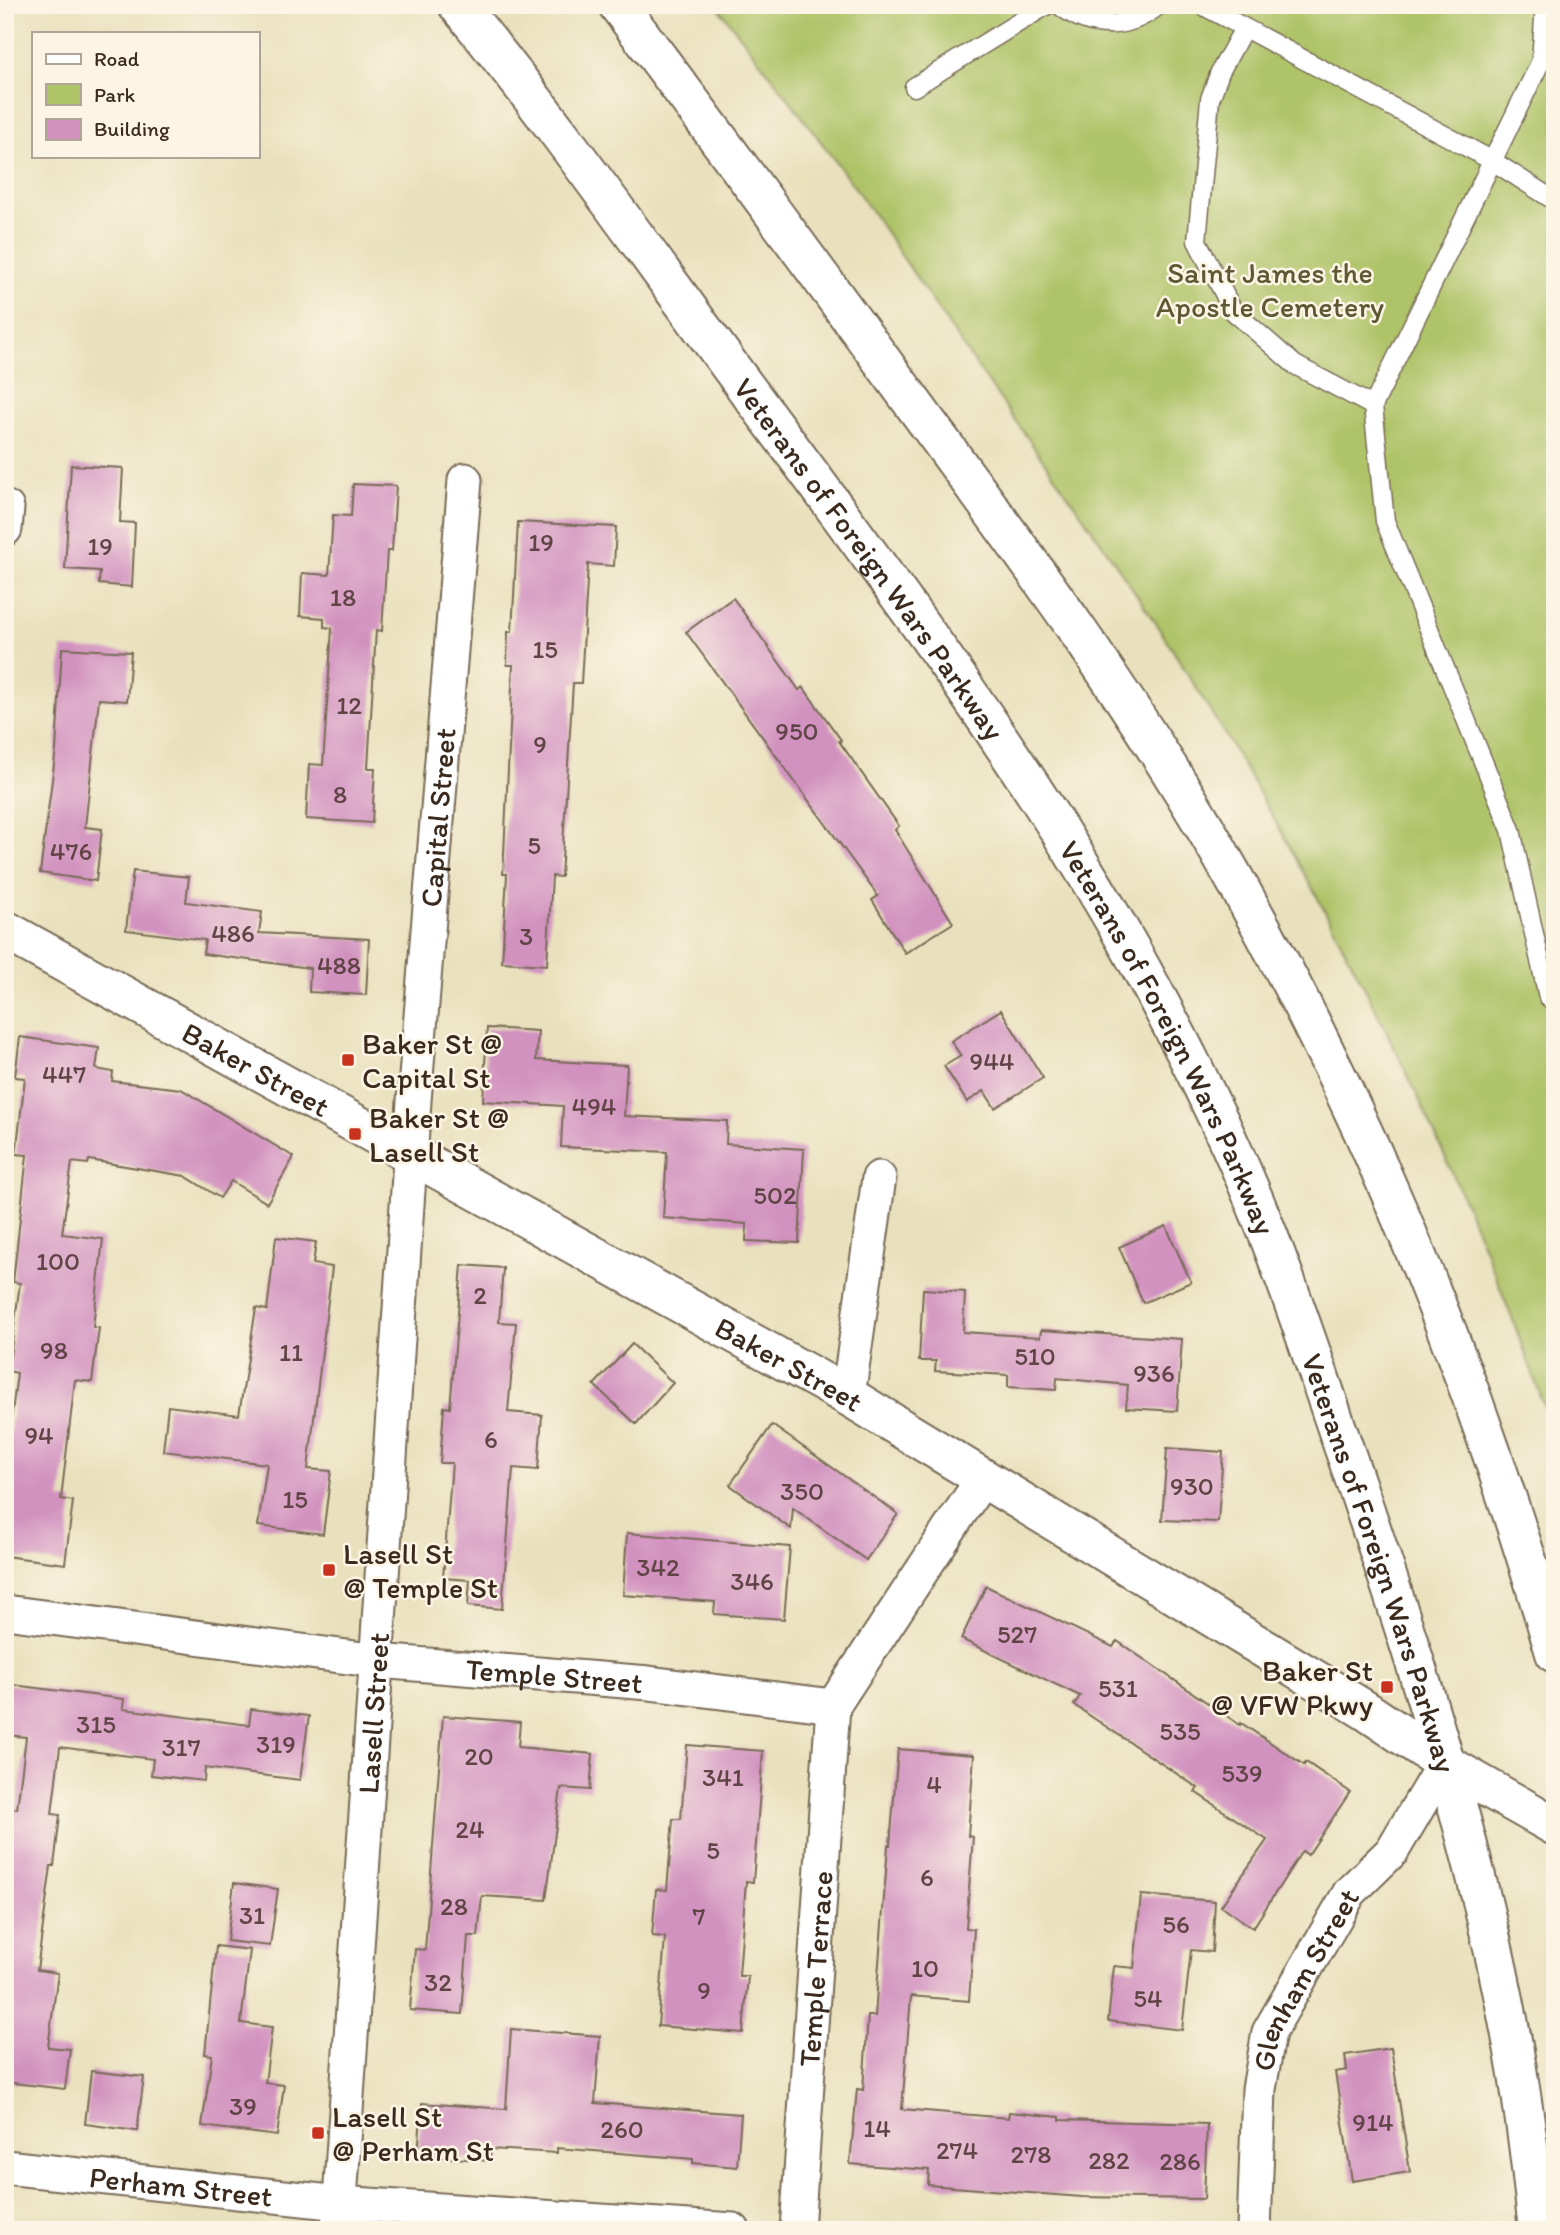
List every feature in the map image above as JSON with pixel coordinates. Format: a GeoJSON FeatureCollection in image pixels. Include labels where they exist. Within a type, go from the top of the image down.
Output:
{"type":"FeatureCollection","features":[{"type":"Feature","properties":{"kind":"main road","name":"Veterans of Foreign Wars Parkway"},"geometry":{"type":"LineString","coordinates":[[458,5],[582,166],[930,638],[1016,762],[1131,951],[1230,1145],[1280,1266],[1382,1559],[1444,1763],[1509,2022],[1524,2111],[1538,2230]]}},
{"type":"Feature","properties":{"kind":"main road"},"geometry":{"type":"LineString","coordinates":[[618,5],[1038,572],[1139,722],[1217,848],[1325,1049],[1398,1209],[1477,1407],[1555,1653]]}},
{"type":"Feature","properties":{"kind":"main road","name":"Baker Street"},"geometry":{"type":"LineString","coordinates":[[5,930],[848,1396],[1365,1710],[1444,1763],[1555,1826]]}},
{"type":"Feature","properties":{"kind":"street","name":"Capital Street"},"geometry":{"type":"LineString","coordinates":[[411,1154],[465,480]]}},
{"type":"Feature","properties":{"kind":"street","name":"Lasell Street"},"geometry":{"type":"LineString","coordinates":[[339,2216],[411,1154]]}},
{"type":"Feature","properties":{"kind":"street"},"geometry":{"type":"LineString","coordinates":[[848,1396],[879,1178]]}},
{"type":"Feature","properties":{"kind":"street"},"geometry":{"type":"LineString","coordinates":[[832,1706],[983,1478]]}},
{"type":"Feature","properties":{"kind":"street","name":"Temple Street"},"geometry":{"type":"LineString","coordinates":[[5,1612],[378,1661],[649,1683],[832,1706]]}},
{"type":"Feature","properties":{"kind":"street","name":"Temple Terrace"},"geometry":{"type":"LineString","coordinates":[[797,2230],[832,1706]]}},
{"type":"Feature","properties":{"kind":"street","name":"Glenham Street"},"geometry":{"type":"LineString","coordinates":[[1255,2230],[1259,2089],[1269,2032],[1350,1892],[1392,1851],[1444,1763]]}},
{"type":"Feature","properties":{"kind":"street","name":"Perham Street"},"geometry":{"type":"LineString","coordinates":[[5,2168],[339,2216],[733,2230]]}},
{"type":"Feature","properties":{"kind":"lane"},"geometry":{"type":"LineString","coordinates":[[914,88],[1047,5]]}},
{"type":"Feature","properties":{"kind":"lane"},"geometry":{"type":"LineString","coordinates":[[1059,5],[1071,15],[1093,24],[1116,25],[1138,19],[1159,5]]}},
{"type":"Feature","properties":{"kind":"lane"},"geometry":{"type":"LineString","coordinates":[[1202,5],[1491,160],[1555,201]]}},
{"type":"Feature","properties":{"kind":"lane"},"geometry":{"type":"LineString","coordinates":[[1545,5],[1541,61],[1373,406],[1385,521],[1511,830],[1548,997],[1555,1003]]}},
{"type":"Feature","properties":{"kind":"lane"},"geometry":{"type":"LineString","coordinates":[[1244,28],[1220,72],[1210,99],[1197,241],[1233,311],[1295,365],[1373,406]]}},
{"type":"Feature","properties":{"kind":"green space","name":"Saint James the Apostle Cemetery"},"geometry":{"type":"Polygon","coordinates":[[[716,5],[1555,5],[1555,1437],[1480,1239],[1394,1046],[1296,858],[1244,767],[1164,636],[1085,519],[858,192],[716,5]]]}},
{"type":"Feature","properties":{"kind":"building"},"geometry":{"type":"Polygon","coordinates":[[[71,465],[123,468],[120,522],[135,523],[132,587],[99,584],[100,571],[65,569],[71,465]]]}},
{"type":"Feature","properties":{"kind":"building"},"geometry":{"type":"Polygon","coordinates":[[[353,484],[396,486],[392,551],[387,551],[382,631],[376,630],[368,768],[375,768],[372,823],[306,819],[309,764],[323,765],[332,628],[324,627],[324,618],[300,616],[302,573],[329,575],[333,515],[351,516],[353,484]]]}},
{"type":"Feature","properties":{"kind":"building"},"geometry":{"type":"Polygon","coordinates":[[[518,522],[616,527],[614,566],[588,564],[581,683],[573,683],[561,877],[552,876],[547,965],[502,962],[507,874],[503,874],[513,665],[507,665],[508,632],[512,632],[518,522]]]}},
{"type":"Feature","properties":{"kind":"building"},"geometry":{"type":"Polygon","coordinates":[[[733,598],[799,690],[803,687],[841,740],[839,741],[899,826],[895,830],[953,923],[905,953],[872,900],[878,896],[686,632],[733,598]]]}},
{"type":"Feature","properties":{"kind":"building"},"geometry":{"type":"Polygon","coordinates":[[[62,648],[131,652],[127,701],[99,699],[85,827],[102,829],[96,881],[40,873],[56,749],[62,648]]]}},
{"type":"Feature","properties":{"kind":"building"},"geometry":{"type":"Polygon","coordinates":[[[133,871],[189,877],[186,902],[262,912],[259,933],[369,939],[366,995],[309,992],[310,968],[203,954],[205,940],[126,930],[133,871]]]}},
{"type":"Feature","properties":{"kind":"building"},"geometry":{"type":"Polygon","coordinates":[[[1001,1010],[1043,1078],[995,1108],[984,1091],[967,1102],[944,1066],[961,1056],[951,1041],[1001,1010]]]}},
{"type":"Feature","properties":{"kind":"building"},"geometry":{"type":"Polygon","coordinates":[[[487,1028],[538,1031],[536,1060],[627,1065],[624,1116],[727,1121],[726,1144],[804,1149],[799,1243],[746,1241],[747,1224],[663,1218],[667,1152],[561,1147],[563,1106],[483,1101],[487,1028]]]}},
{"type":"Feature","properties":{"kind":"building"},"geometry":{"type":"Polygon","coordinates":[[[20,1037],[99,1048],[96,1069],[113,1072],[112,1081],[181,1089],[294,1157],[267,1203],[231,1181],[220,1198],[185,1176],[89,1160],[88,1164],[72,1162],[62,1234],[103,1239],[93,1327],[99,1328],[92,1382],[75,1380],[61,1499],[73,1501],[65,1564],[5,1556],[5,1469],[17,1373],[8,1371],[20,1283],[13,1282],[27,1155],[16,1154],[25,1078],[15,1077],[20,1037]]]}},
{"type":"Feature","properties":{"kind":"building"},"geometry":{"type":"Polygon","coordinates":[[[1166,1226],[1191,1282],[1143,1303],[1119,1247],[1166,1226]]]}},
{"type":"Feature","properties":{"kind":"building"},"geometry":{"type":"Polygon","coordinates":[[[276,1237],[316,1242],[313,1264],[332,1267],[308,1469],[331,1471],[323,1534],[258,1526],[267,1464],[163,1451],[168,1406],[239,1415],[256,1308],[267,1310],[276,1237]]]}},
{"type":"Feature","properties":{"kind":"building"},"geometry":{"type":"Polygon","coordinates":[[[462,1265],[503,1268],[499,1322],[516,1323],[508,1412],[542,1415],[538,1470],[513,1468],[502,1609],[468,1606],[470,1580],[443,1578],[452,1463],[440,1463],[444,1407],[450,1408],[462,1265]]]}},
{"type":"Feature","properties":{"kind":"building"},"geometry":{"type":"Polygon","coordinates":[[[923,1289],[965,1292],[963,1332],[1040,1337],[1041,1330],[1182,1339],[1177,1411],[1126,1408],[1128,1385],[1057,1378],[1056,1390],[1008,1387],[1008,1375],[935,1371],[936,1361],[919,1361],[923,1289]]]}},
{"type":"Feature","properties":{"kind":"building"},"geometry":{"type":"Polygon","coordinates":[[[632,1344],[673,1383],[636,1424],[594,1385],[632,1344]]]}},
{"type":"Feature","properties":{"kind":"building"},"geometry":{"type":"Polygon","coordinates":[[[772,1425],[898,1514],[866,1560],[793,1508],[791,1529],[730,1485],[772,1425]]]}},
{"type":"Feature","properties":{"kind":"building"},"geometry":{"type":"Polygon","coordinates":[[[1167,1448],[1223,1452],[1218,1522],[1162,1520],[1167,1448]]]}},
{"type":"Feature","properties":{"kind":"building"},"geometry":{"type":"Polygon","coordinates":[[[627,1533],[790,1547],[784,1619],[714,1614],[715,1602],[623,1595],[627,1533]]]}},
{"type":"Feature","properties":{"kind":"building"},"geometry":{"type":"Polygon","coordinates":[[[986,1586],[1113,1647],[1117,1641],[1240,1725],[1241,1723],[1304,1765],[1306,1762],[1350,1792],[1308,1855],[1302,1851],[1253,1928],[1221,1906],[1267,1840],[1195,1792],[1198,1788],[1074,1705],[1080,1696],[961,1639],[986,1586]]]}},
{"type":"Feature","properties":{"kind":"building"},"geometry":{"type":"Polygon","coordinates":[[[5,1684],[124,1699],[123,1709],[249,1725],[251,1709],[309,1716],[300,1780],[205,1768],[204,1781],[151,1775],[153,1759],[60,1747],[52,1814],[60,1815],[37,1970],[58,1973],[48,2047],[70,2049],[65,2089],[5,2082],[5,1808],[17,1809],[26,1737],[5,1735],[5,1684]]]}},
{"type":"Feature","properties":{"kind":"building"},"geometry":{"type":"Polygon","coordinates":[[[443,1716],[520,1722],[518,1747],[593,1754],[590,1790],[561,1788],[546,1900],[482,1896],[478,1936],[468,1936],[462,2014],[410,2010],[415,1949],[425,1950],[443,1716]]]}},
{"type":"Feature","properties":{"kind":"building"},"geometry":{"type":"Polygon","coordinates":[[[687,1745],[763,1751],[753,1882],[746,1881],[739,1976],[748,1976],[743,2033],[658,2026],[665,1937],[652,1936],[656,1889],[667,1890],[673,1819],[681,1819],[687,1745]]]}},
{"type":"Feature","properties":{"kind":"building"},"geometry":{"type":"Polygon","coordinates":[[[898,1749],[974,1755],[968,1836],[973,1837],[966,1928],[974,1929],[969,2001],[911,1996],[902,2109],[1008,2118],[1009,2112],[1060,2117],[1060,2120],[1207,2124],[1204,2199],[1082,2197],[928,2185],[929,2170],[850,2164],[857,2089],[863,2090],[868,2016],[875,2016],[898,1749]]]}},
{"type":"Feature","properties":{"kind":"building"},"geometry":{"type":"Polygon","coordinates":[[[234,1883],[278,1889],[270,1946],[227,1941],[234,1883]]]}},
{"type":"Feature","properties":{"kind":"building"},"geometry":{"type":"Polygon","coordinates":[[[1141,1895],[1215,1901],[1212,1952],[1191,1950],[1182,2030],[1108,2021],[1114,1966],[1134,1968],[1141,1895]]]}},
{"type":"Feature","properties":{"kind":"building"},"geometry":{"type":"Polygon","coordinates":[[[216,1946],[250,1950],[241,2023],[272,2027],[265,2083],[284,2085],[277,2136],[202,2126],[212,2055],[205,2054],[216,1946]]]}},
{"type":"Feature","properties":{"kind":"building"},"geometry":{"type":"Polygon","coordinates":[[[511,2029],[600,2036],[595,2103],[741,2114],[737,2167],[693,2163],[693,2159],[557,2148],[557,2153],[491,2149],[490,2161],[418,2155],[422,2103],[506,2109],[511,2029]]]}},
{"type":"Feature","properties":{"kind":"building"},"geometry":{"type":"Polygon","coordinates":[[[1391,2048],[1410,2172],[1352,2181],[1335,2072],[1347,2070],[1345,2055],[1391,2048]]]}},
{"type":"Feature","properties":{"kind":"building"},"geometry":{"type":"Polygon","coordinates":[[[91,2071],[144,2077],[137,2131],[85,2124],[91,2071]]]}},
{"type":"Feature","properties":{"kind":"place","name":"Baker St @ Capital St"},"geometry":{"type":"Point","coordinates":[348,1060]}},
{"type":"Feature","properties":{"kind":"place","name":"Baker St @ Lasell St"},"geometry":{"type":"Point","coordinates":[355,1134]}},
{"type":"Feature","properties":{"kind":"place","name":"Lasell St @ Temple St"},"geometry":{"type":"Point","coordinates":[329,1570]}},
{"type":"Feature","properties":{"kind":"place","name":"Baker St @ VFW Pkwy"},"geometry":{"type":"Point","coordinates":[1387,1687]}},
{"type":"Feature","properties":{"kind":"place","name":"Lasell St @ Perham St"},"geometry":{"type":"Point","coordinates":[318,2133]}}]}
